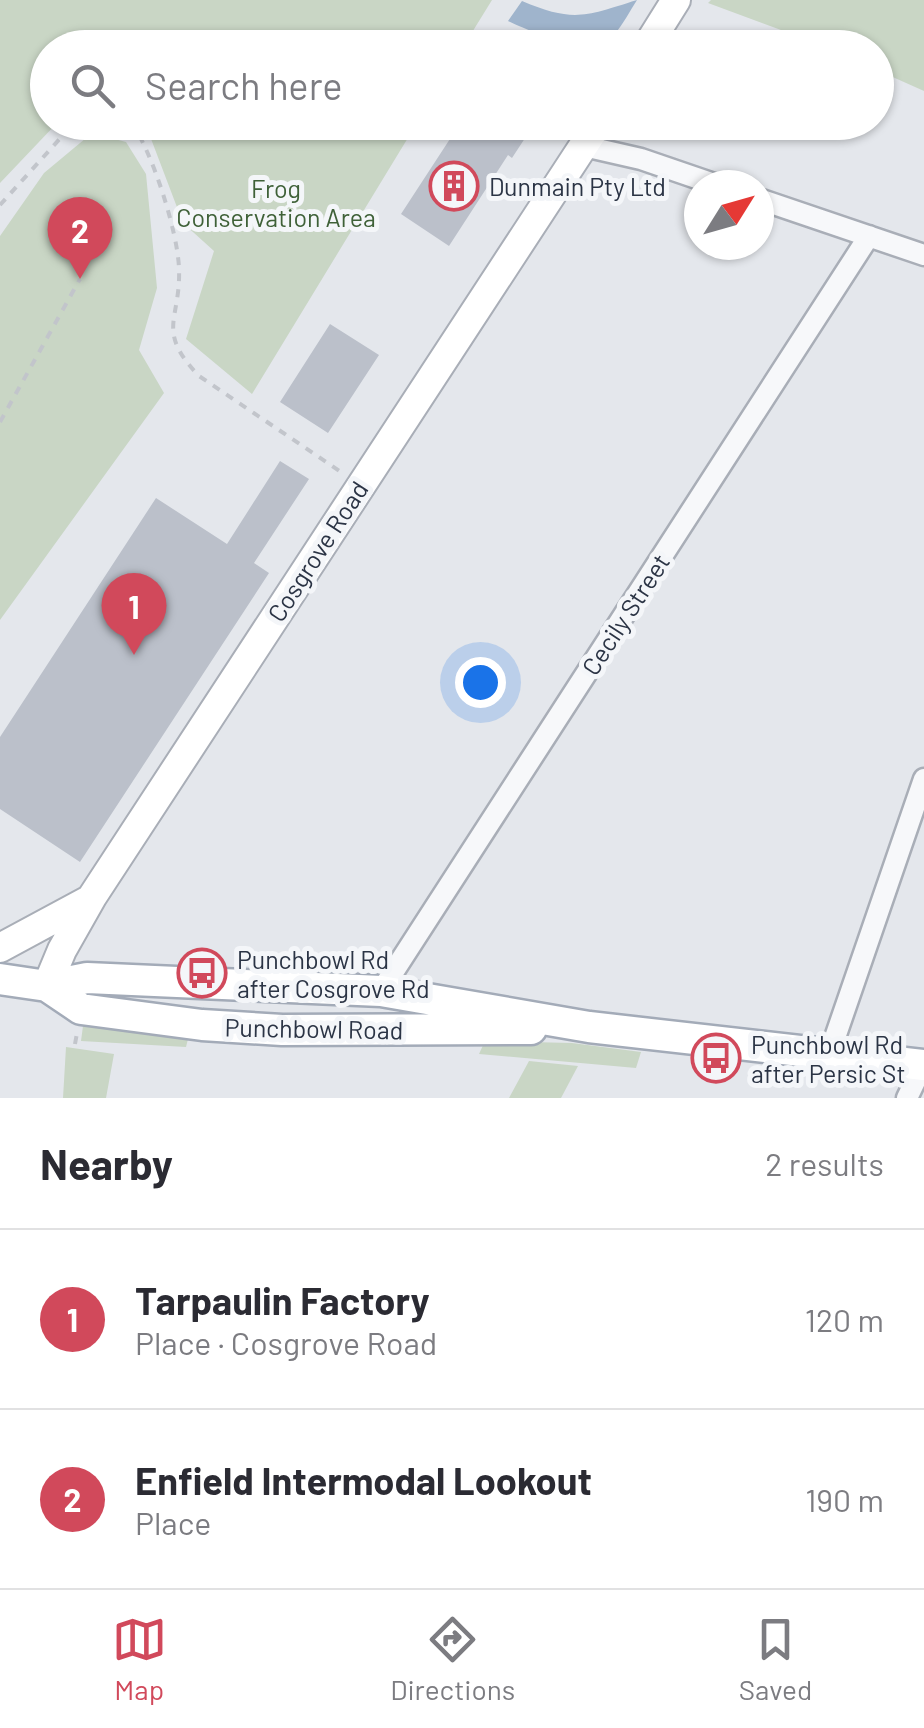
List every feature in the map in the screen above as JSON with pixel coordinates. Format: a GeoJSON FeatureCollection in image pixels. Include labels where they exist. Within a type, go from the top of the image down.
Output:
{"type":"FeatureCollection","features":[{"type":"Feature","properties":{"kind":"main road"},"geometry":{"type":"LineString","coordinates":[[657,30],[676,0]]}},
{"type":"Feature","properties":{"kind":"main road","name":"Cosgrove Road"},"geometry":{"type":"LineString","coordinates":[[47,986],[62,950],[92,898],[587,140]]}},
{"type":"Feature","properties":{"kind":"main road"},"geometry":{"type":"LineString","coordinates":[[0,948],[92,898]]}},
{"type":"Feature","properties":{"kind":"main road","name":"Punchbowl Road"},"geometry":{"type":"LineString","coordinates":[[0,978],[47,986],[87,978],[382,991],[590,1027],[924,1065]]}},
{"type":"Feature","properties":{"kind":"main road","name":"Punchbowl Road"},"geometry":{"type":"LineString","coordinates":[[47,986],[81,1009],[202,1025],[282,1030],[590,1027]]}},
{"type":"Feature","properties":{"kind":"street"},"geometry":{"type":"LineString","coordinates":[[603,140],[641,159],[684,174]]}},
{"type":"Feature","properties":{"kind":"street"},"geometry":{"type":"LineString","coordinates":[[774,204],[924,255]]}},
{"type":"Feature","properties":{"kind":"street","name":"Cecily Street"},"geometry":{"type":"LineString","coordinates":[[382,991],[869,236]]}},
{"type":"Feature","properties":{"kind":"street"},"geometry":{"type":"LineString","coordinates":[[829,1055],[924,778]]}},
{"type":"Feature","properties":{"kind":"street"},"geometry":{"type":"LineString","coordinates":[[907,1098],[924,1065]]}},
{"type":"Feature","properties":{"kind":"path"},"geometry":{"type":"LineString","coordinates":[[0,204],[59,140]]}},
{"type":"Feature","properties":{"kind":"path"},"geometry":{"type":"LineString","coordinates":[[141,140],[175,237],[179,271],[172,314],[173,342],[182,359],[198,376],[360,486]]}},
{"type":"Feature","properties":{"kind":"path"},"geometry":{"type":"LineString","coordinates":[[0,422],[80,279]]}},
{"type":"Feature","properties":{"kind":"green space"},"geometry":{"type":"Polygon","coordinates":[[[0,0],[492,0],[473,30],[30,30],[30,140],[41,140],[0,183],[0,0]]]}},
{"type":"Feature","properties":{"kind":"green space"},"geometry":{"type":"Polygon","coordinates":[[[924,0],[924,91],[894,78],[894,30],[781,30],[708,3],[924,0]]]}},
{"type":"Feature","properties":{"kind":"green space"},"geometry":{"type":"Polygon","coordinates":[[[84,140],[118,140],[126,142],[146,174],[157,288],[139,350],[164,393],[0,620],[0,236],[44,173],[84,140]]]}},
{"type":"Feature","properties":{"kind":"green space","name":"Frog Conservation Area"},"geometry":{"type":"Polygon","coordinates":[[[151,140],[407,140],[252,394],[186,339],[214,251],[183,223],[151,140]]]}},
{"type":"Feature","properties":{"kind":"green space"},"geometry":{"type":"Polygon","coordinates":[[[83,1026],[188,1039],[186,1047],[81,1041],[83,1026]]]}},
{"type":"Feature","properties":{"kind":"green space"},"geometry":{"type":"Polygon","coordinates":[[[485,1041],[572,1043],[641,1052],[636,1068],[479,1054],[485,1041]]]}},
{"type":"Feature","properties":{"kind":"green space"},"geometry":{"type":"Polygon","coordinates":[[[66,1047],[114,1054],[106,1098],[63,1098],[66,1047]]]}},
{"type":"Feature","properties":{"kind":"green space"},"geometry":{"type":"Polygon","coordinates":[[[529,1061],[578,1066],[561,1098],[509,1098],[529,1061]]]}},
{"type":"Feature","properties":{"kind":"water"},"geometry":{"type":"Polygon","coordinates":[[[637,0],[618,30],[529,30],[508,21],[522,1],[568,15],[637,0]]]}},
{"type":"Feature","properties":{"kind":"building","name":"Dunmain Pty Ltd"},"geometry":{"type":"Polygon","coordinates":[[[449,140],[524,140],[512,158],[508,155],[449,246],[401,214],[449,140]]]}},
{"type":"Feature","properties":{"kind":"building"},"geometry":{"type":"Polygon","coordinates":[[[330,324],[379,355],[328,433],[280,402],[330,324]]]}},
{"type":"Feature","properties":{"kind":"building"},"geometry":{"type":"Polygon","coordinates":[[[280,461],[309,479],[254,563],[269,573],[80,862],[0,809],[0,737],[156,498],[227,544],[280,461]]]}},
{"type":"Feature","properties":{"kind":"place","name":"Dunmain Pty Ltd"},"geometry":{"type":"Point","coordinates":[454,186]}},
{"type":"Feature","properties":{"kind":"place","name":"Enfield Intermodal Lookout"},"geometry":{"type":"Point","coordinates":[80,279]}},
{"type":"Feature","properties":{"kind":"place","name":"Tarpaulin Factory"},"geometry":{"type":"Point","coordinates":[134,655]}},
{"type":"Feature","properties":{"kind":"place","name":"Punchbowl Rd after Cosgrove Rd"},"geometry":{"type":"Point","coordinates":[202,973]}},
{"type":"Feature","properties":{"kind":"place","name":"Punchbowl Rd after Persic St"},"geometry":{"type":"Point","coordinates":[716,1058]}}]}
